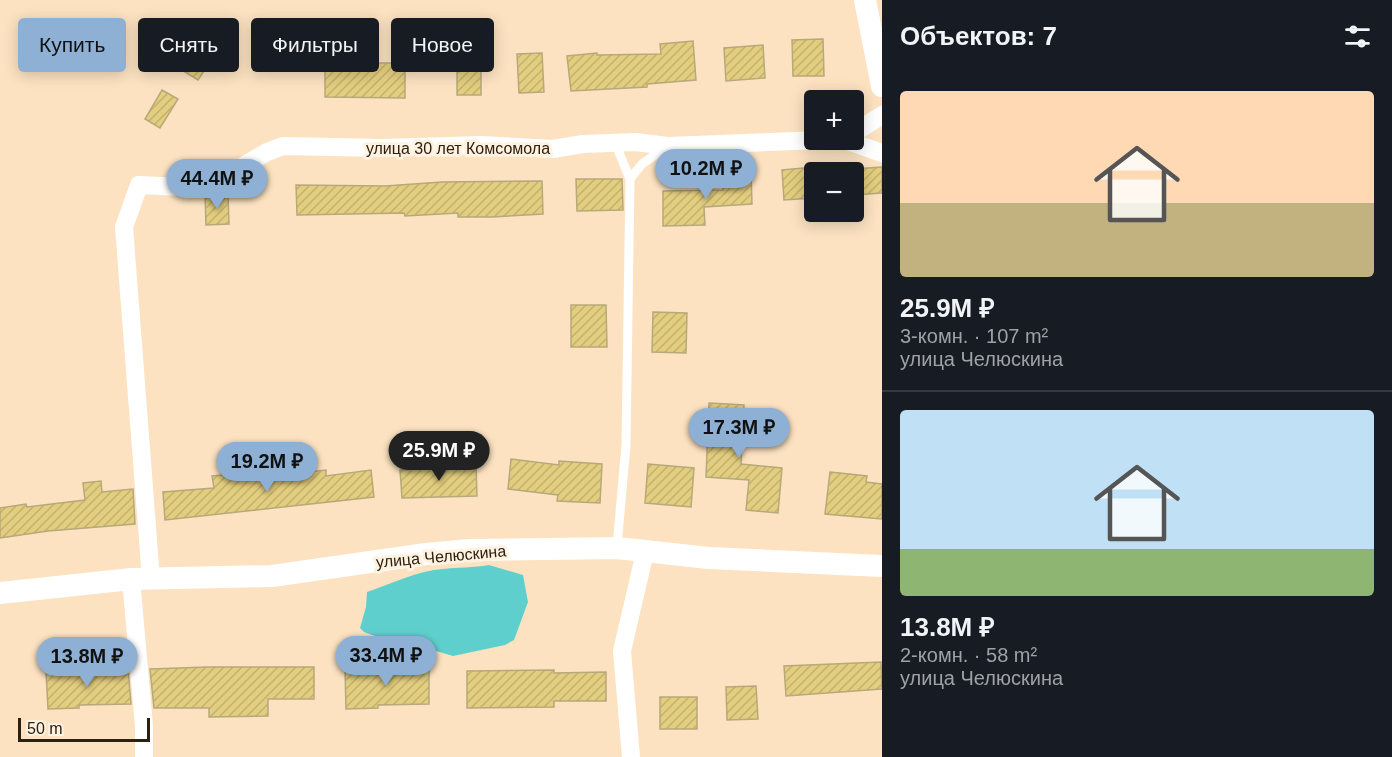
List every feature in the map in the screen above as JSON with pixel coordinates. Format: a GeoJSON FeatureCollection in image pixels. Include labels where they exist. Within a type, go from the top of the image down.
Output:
{"type":"FeatureCollection","features":[{"type":"Feature","properties":{"kind":"street"},"geometry":{"type":"LineString","coordinates":[[865,0],[882,86]]}},
{"type":"Feature","properties":{"kind":"street"},"geometry":{"type":"LineString","coordinates":[[864,127],[882,115]]}},
{"type":"Feature","properties":{"kind":"street","name":"улица 30 лет Комсомола"},"geometry":{"type":"LineString","coordinates":[[141,579],[124,227],[139,185],[182,187],[224,177],[267,152],[284,146],[384,148],[481,145],[553,149],[583,144],[636,142],[667,147],[804,141]]}},
{"type":"Feature","properties":{"kind":"street"},"geometry":{"type":"LineString","coordinates":[[864,147],[882,153]]}},
{"type":"Feature","properties":{"kind":"street","name":"улица Челюскина"},"geometry":{"type":"LineString","coordinates":[[0,593],[141,579],[272,576],[470,550],[617,548],[709,558],[882,566]]}},
{"type":"Feature","properties":{"kind":"street"},"geometry":{"type":"LineString","coordinates":[[631,757],[622,651],[645,552]]}},
{"type":"Feature","properties":{"kind":"street"},"geometry":{"type":"LineString","coordinates":[[141,579],[144,757]]}},
{"type":"Feature","properties":{"kind":"lane"},"geometry":{"type":"LineString","coordinates":[[615,143],[630,179],[626,445],[617,548]]}},
{"type":"Feature","properties":{"kind":"lane"},"geometry":{"type":"LineString","coordinates":[[630,179],[642,164],[667,147]]}},
{"type":"Feature","properties":{"kind":"water"},"geometry":{"type":"Polygon","coordinates":[[[489,565],[523,575],[528,602],[514,640],[505,645],[453,656],[426,648],[402,646],[364,632],[360,628],[366,607],[367,592],[423,572],[489,565]]]}},
{"type":"Feature","properties":{"kind":"building"},"geometry":{"type":"Polygon","coordinates":[[[823,39],[824,76],[793,76],[792,40],[823,39]]]}},
{"type":"Feature","properties":{"kind":"building"},"geometry":{"type":"Polygon","coordinates":[[[693,41],[696,80],[647,84],[647,87],[571,91],[567,56],[597,53],[597,55],[661,54],[660,44],[693,41]]]}},
{"type":"Feature","properties":{"kind":"building"},"geometry":{"type":"Polygon","coordinates":[[[763,45],[765,78],[726,81],[724,48],[763,45]]]}},
{"type":"Feature","properties":{"kind":"building"},"geometry":{"type":"Polygon","coordinates":[[[542,53],[544,92],[519,93],[517,54],[542,53]]]}},
{"type":"Feature","properties":{"kind":"building"},"geometry":{"type":"Polygon","coordinates":[[[379,63],[391,63],[391,72],[405,72],[405,98],[325,97],[325,72],[379,72],[379,63]]]}},
{"type":"Feature","properties":{"kind":"building"},"geometry":{"type":"Polygon","coordinates":[[[185,72],[203,72],[198,80],[185,72]]]}},
{"type":"Feature","properties":{"kind":"building"},"geometry":{"type":"Polygon","coordinates":[[[457,72],[481,72],[481,95],[457,95],[457,72]]]}},
{"type":"Feature","properties":{"kind":"building"},"geometry":{"type":"Polygon","coordinates":[[[162,90],[178,99],[160,128],[145,119],[162,90]]]}},
{"type":"Feature","properties":{"kind":"building"},"geometry":{"type":"Polygon","coordinates":[[[882,167],[882,193],[864,194],[864,168],[882,167]]]}},
{"type":"Feature","properties":{"kind":"building"},"geometry":{"type":"Polygon","coordinates":[[[804,168],[804,199],[784,200],[782,170],[804,168]]]}},
{"type":"Feature","properties":{"kind":"building"},"geometry":{"type":"Polygon","coordinates":[[[751,172],[752,204],[704,207],[705,225],[663,226],[663,191],[723,190],[722,174],[751,172]]]}},
{"type":"Feature","properties":{"kind":"building"},"geometry":{"type":"Polygon","coordinates":[[[576,179],[622,179],[623,210],[577,211],[576,179]]]}},
{"type":"Feature","properties":{"kind":"building"},"geometry":{"type":"Polygon","coordinates":[[[542,181],[543,214],[492,217],[458,217],[458,213],[405,216],[404,213],[297,215],[296,185],[385,186],[442,182],[542,181]]]}},
{"type":"Feature","properties":{"kind":"building"},"geometry":{"type":"Polygon","coordinates":[[[228,194],[229,224],[206,225],[205,195],[228,194]]]}},
{"type":"Feature","properties":{"kind":"building"},"geometry":{"type":"Polygon","coordinates":[[[571,305],[606,305],[607,347],[571,347],[571,305]]]}},
{"type":"Feature","properties":{"kind":"building"},"geometry":{"type":"Polygon","coordinates":[[[653,312],[687,313],[686,353],[652,352],[653,312]]]}},
{"type":"Feature","properties":{"kind":"building"},"geometry":{"type":"Polygon","coordinates":[[[709,403],[744,405],[741,464],[782,468],[778,513],[746,510],[749,480],[706,477],[709,403]]]}},
{"type":"Feature","properties":{"kind":"building"},"geometry":{"type":"Polygon","coordinates":[[[511,459],[559,465],[559,461],[602,464],[600,503],[557,501],[558,495],[508,489],[511,459]]]}},
{"type":"Feature","properties":{"kind":"building"},"geometry":{"type":"Polygon","coordinates":[[[648,464],[694,468],[691,507],[645,503],[648,464]]]}},
{"type":"Feature","properties":{"kind":"building"},"geometry":{"type":"Polygon","coordinates":[[[476,465],[477,496],[402,498],[400,470],[476,465]]]}},
{"type":"Feature","properties":{"kind":"building"},"geometry":{"type":"Polygon","coordinates":[[[326,470],[326,476],[371,470],[374,497],[165,520],[163,492],[214,488],[212,476],[262,472],[263,477],[326,470]]]}},
{"type":"Feature","properties":{"kind":"building"},"geometry":{"type":"Polygon","coordinates":[[[830,472],[867,476],[866,482],[882,484],[882,519],[825,514],[830,472]]]}},
{"type":"Feature","properties":{"kind":"building"},"geometry":{"type":"Polygon","coordinates":[[[101,481],[102,492],[133,489],[135,524],[48,531],[0,538],[0,508],[85,500],[83,483],[101,481]]]}},
{"type":"Feature","properties":{"kind":"building"},"geometry":{"type":"Polygon","coordinates":[[[881,662],[882,689],[786,696],[784,666],[881,662]]]}},
{"type":"Feature","properties":{"kind":"building"},"geometry":{"type":"Polygon","coordinates":[[[314,667],[314,699],[268,699],[268,716],[209,717],[209,708],[154,708],[150,669],[314,667]]]}},
{"type":"Feature","properties":{"kind":"building"},"geometry":{"type":"Polygon","coordinates":[[[128,669],[131,704],[79,705],[79,708],[48,709],[46,671],[128,669]]]}},
{"type":"Feature","properties":{"kind":"building"},"geometry":{"type":"Polygon","coordinates":[[[345,669],[429,669],[429,704],[378,705],[378,708],[346,709],[345,669]]]}},
{"type":"Feature","properties":{"kind":"building"},"geometry":{"type":"Polygon","coordinates":[[[554,670],[554,673],[606,672],[606,701],[554,701],[554,707],[467,708],[467,671],[554,670]]]}},
{"type":"Feature","properties":{"kind":"building"},"geometry":{"type":"Polygon","coordinates":[[[756,686],[758,719],[727,720],[726,687],[756,686]]]}},
{"type":"Feature","properties":{"kind":"building"},"geometry":{"type":"Polygon","coordinates":[[[660,697],[697,697],[697,729],[660,729],[660,697]]]}}]}
